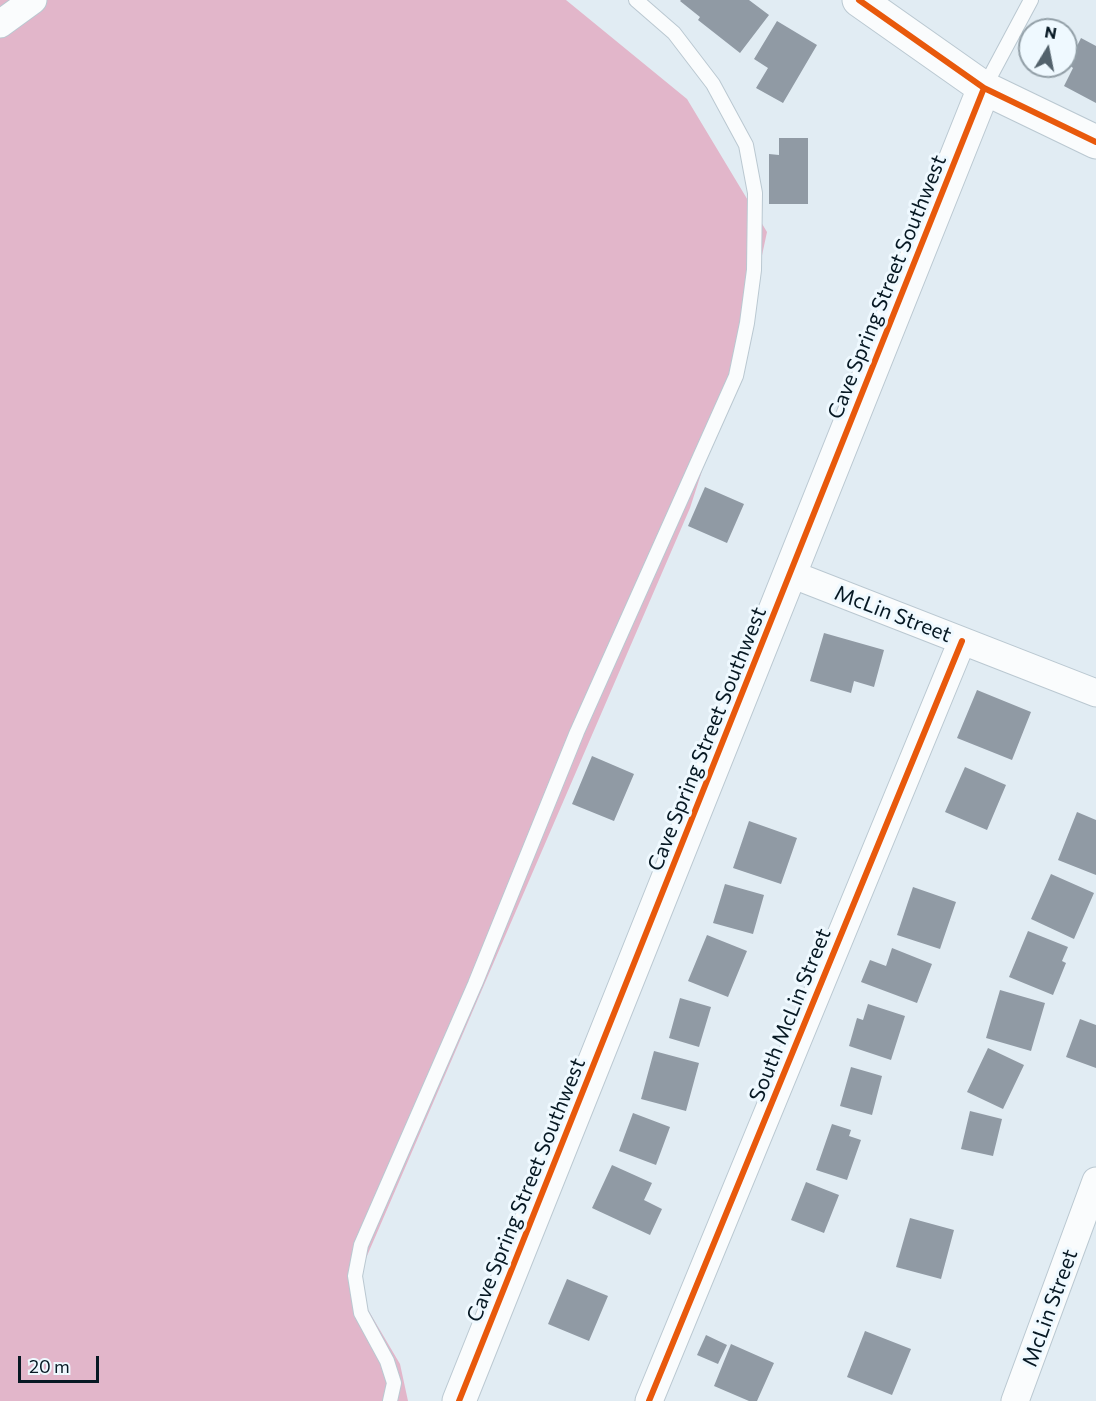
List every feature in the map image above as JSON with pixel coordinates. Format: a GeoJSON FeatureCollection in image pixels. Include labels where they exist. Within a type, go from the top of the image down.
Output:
{"type":"FeatureCollection","features":[{"type":"Feature","properties":{"kind":"street"},"geometry":{"type":"LineString","coordinates":[[0,24],[33,0]]}},
{"type":"Feature","properties":{"kind":"street"},"geometry":{"type":"LineString","coordinates":[[859,0],[984,88],[1096,142]]}},
{"type":"Feature","properties":{"kind":"street","name":"Cave Spring Street Southwest"},"geometry":{"type":"LineString","coordinates":[[459,1401],[984,88]]}},
{"type":"Feature","properties":{"kind":"street","name":"McLin Street"},"geometry":{"type":"LineString","coordinates":[[791,574],[1096,693]]}},
{"type":"Feature","properties":{"kind":"street","name":"South McLin Street"},"geometry":{"type":"LineString","coordinates":[[649,1401],[962,641]]}},
{"type":"Feature","properties":{"kind":"street","name":"McLin Street"},"geometry":{"type":"LineString","coordinates":[[1015,1401],[1096,1181]]}},
{"type":"Feature","properties":{"kind":"lane"},"geometry":{"type":"LineString","coordinates":[[390,1401],[393,1383],[387,1361],[361,1313],[355,1276],[361,1245],[476,984],[577,732],[736,376],[747,323],[754,270],[755,193],[746,145],[713,84],[674,33],[636,0]]}},
{"type":"Feature","properties":{"kind":"lane"},"geometry":{"type":"LineString","coordinates":[[984,88],[1031,0]]}},
{"type":"Feature","properties":{"kind":"shaded area"},"geometry":{"type":"Polygon","coordinates":[[[0,0],[566,0],[687,99],[767,232],[743,344],[690,508],[354,1286],[400,1364],[408,1401],[0,1401],[0,0]]]}},
{"type":"Feature","properties":{"kind":"building"},"geometry":{"type":"Polygon","coordinates":[[[681,0],[749,0],[769,15],[740,53],[698,20],[700,17],[681,0]]]}},
{"type":"Feature","properties":{"kind":"building"},"geometry":{"type":"Polygon","coordinates":[[[777,21],[817,45],[783,103],[756,88],[768,68],[754,59],[777,21]]]}},
{"type":"Feature","properties":{"kind":"building"},"geometry":{"type":"Polygon","coordinates":[[[1081,38],[1096,46],[1096,103],[1064,86],[1068,78],[1078,78],[1078,44],[1081,38]]]}},
{"type":"Feature","properties":{"kind":"building"},"geometry":{"type":"Polygon","coordinates":[[[779,138],[808,138],[808,204],[769,204],[769,154],[779,155],[779,138]]]}},
{"type":"Feature","properties":{"kind":"building"},"geometry":{"type":"Polygon","coordinates":[[[705,487],[744,504],[727,543],[688,526],[705,487]]]}},
{"type":"Feature","properties":{"kind":"building"},"geometry":{"type":"Polygon","coordinates":[[[824,633],[884,650],[874,687],[854,681],[851,693],[810,681],[824,633]]]}},
{"type":"Feature","properties":{"kind":"building"},"geometry":{"type":"Polygon","coordinates":[[[977,690],[1031,712],[1012,760],[957,738],[977,690]]]}},
{"type":"Feature","properties":{"kind":"building"},"geometry":{"type":"Polygon","coordinates":[[[592,756],[634,774],[614,821],[572,804],[592,756]]]}},
{"type":"Feature","properties":{"kind":"building"},"geometry":{"type":"Polygon","coordinates":[[[965,767],[1006,785],[987,830],[945,812],[965,767]]]}},
{"type":"Feature","properties":{"kind":"building"},"geometry":{"type":"Polygon","coordinates":[[[1077,812],[1096,820],[1096,875],[1058,860],[1077,812]]]}},
{"type":"Feature","properties":{"kind":"building"},"geometry":{"type":"Polygon","coordinates":[[[749,821],[797,838],[781,884],[733,868],[749,821]]]}},
{"type":"Feature","properties":{"kind":"building"},"geometry":{"type":"Polygon","coordinates":[[[1051,874],[1094,893],[1074,939],[1031,919],[1051,874]]]}},
{"type":"Feature","properties":{"kind":"building"},"geometry":{"type":"Polygon","coordinates":[[[725,884],[764,895],[753,934],[713,923],[725,884]]]}},
{"type":"Feature","properties":{"kind":"building"},"geometry":{"type":"Polygon","coordinates":[[[913,887],[956,902],[940,949],[897,935],[913,887]]]}},
{"type":"Feature","properties":{"kind":"building"},"geometry":{"type":"Polygon","coordinates":[[[1028,931],[1068,947],[1062,961],[1066,963],[1053,995],[1009,977],[1028,931]]]}},
{"type":"Feature","properties":{"kind":"building"},"geometry":{"type":"Polygon","coordinates":[[[707,935],[747,951],[728,997],[688,981],[707,935]]]}},
{"type":"Feature","properties":{"kind":"building"},"geometry":{"type":"Polygon","coordinates":[[[892,948],[932,964],[917,1003],[861,982],[870,960],[886,966],[892,948]]]}},
{"type":"Feature","properties":{"kind":"building"},"geometry":{"type":"Polygon","coordinates":[[[1000,990],[1045,1003],[1031,1051],[986,1038],[1000,990]]]}},
{"type":"Feature","properties":{"kind":"building"},"geometry":{"type":"Polygon","coordinates":[[[680,998],[711,1007],[699,1047],[669,1038],[680,998]]]}},
{"type":"Feature","properties":{"kind":"building"},"geometry":{"type":"Polygon","coordinates":[[[868,1004],[905,1016],[891,1060],[849,1046],[857,1018],[863,1020],[868,1004]]]}},
{"type":"Feature","properties":{"kind":"building"},"geometry":{"type":"Polygon","coordinates":[[[1080,1019],[1096,1025],[1096,1068],[1066,1057],[1080,1019]]]}},
{"type":"Feature","properties":{"kind":"building"},"geometry":{"type":"Polygon","coordinates":[[[988,1048],[1024,1065],[1003,1109],[967,1092],[988,1048]]]}},
{"type":"Feature","properties":{"kind":"building"},"geometry":{"type":"Polygon","coordinates":[[[654,1051],[699,1063],[686,1111],[641,1099],[654,1051]]]}},
{"type":"Feature","properties":{"kind":"building"},"geometry":{"type":"Polygon","coordinates":[[[851,1067],[882,1076],[872,1115],[840,1106],[851,1067]]]}},
{"type":"Feature","properties":{"kind":"building"},"geometry":{"type":"Polygon","coordinates":[[[970,1111],[1002,1119],[993,1156],[961,1149],[970,1111]]]}},
{"type":"Feature","properties":{"kind":"building"},"geometry":{"type":"Polygon","coordinates":[[[633,1113],[670,1127],[656,1165],[619,1151],[633,1113]]]}},
{"type":"Feature","properties":{"kind":"building"},"geometry":{"type":"Polygon","coordinates":[[[832,1124],[851,1130],[849,1136],[861,1140],[847,1180],[816,1170],[832,1124]]]}},
{"type":"Feature","properties":{"kind":"building"},"geometry":{"type":"Polygon","coordinates":[[[612,1165],[652,1183],[644,1200],[662,1209],[650,1235],[592,1208],[612,1165]]]}},
{"type":"Feature","properties":{"kind":"building"},"geometry":{"type":"Polygon","coordinates":[[[806,1182],[839,1195],[824,1233],[791,1220],[806,1182]]]}},
{"type":"Feature","properties":{"kind":"building"},"geometry":{"type":"Polygon","coordinates":[[[910,1218],[954,1230],[941,1279],[896,1267],[910,1218]]]}},
{"type":"Feature","properties":{"kind":"building"},"geometry":{"type":"Polygon","coordinates":[[[567,1279],[608,1296],[589,1341],[548,1324],[567,1279]]]}},
{"type":"Feature","properties":{"kind":"building"},"geometry":{"type":"Polygon","coordinates":[[[865,1331],[911,1349],[892,1395],[847,1377],[865,1331]]]}},
{"type":"Feature","properties":{"kind":"building"},"geometry":{"type":"Polygon","coordinates":[[[706,1335],[727,1345],[718,1364],[697,1355],[706,1335]]]}},
{"type":"Feature","properties":{"kind":"building"},"geometry":{"type":"Polygon","coordinates":[[[731,1344],[774,1363],[757,1401],[749,1401],[714,1386],[731,1344]]]}},
{"type":"Feature","properties":{"kind":"cycle path"},"geometry":{"type":"LineString","coordinates":[[859,0],[984,88],[1096,142]]}},
{"type":"Feature","properties":{"kind":"cycle path"},"geometry":{"type":"LineString","coordinates":[[459,1401],[984,88]]}},
{"type":"Feature","properties":{"kind":"cycle path"},"geometry":{"type":"LineString","coordinates":[[649,1401],[962,641]]}}]}
